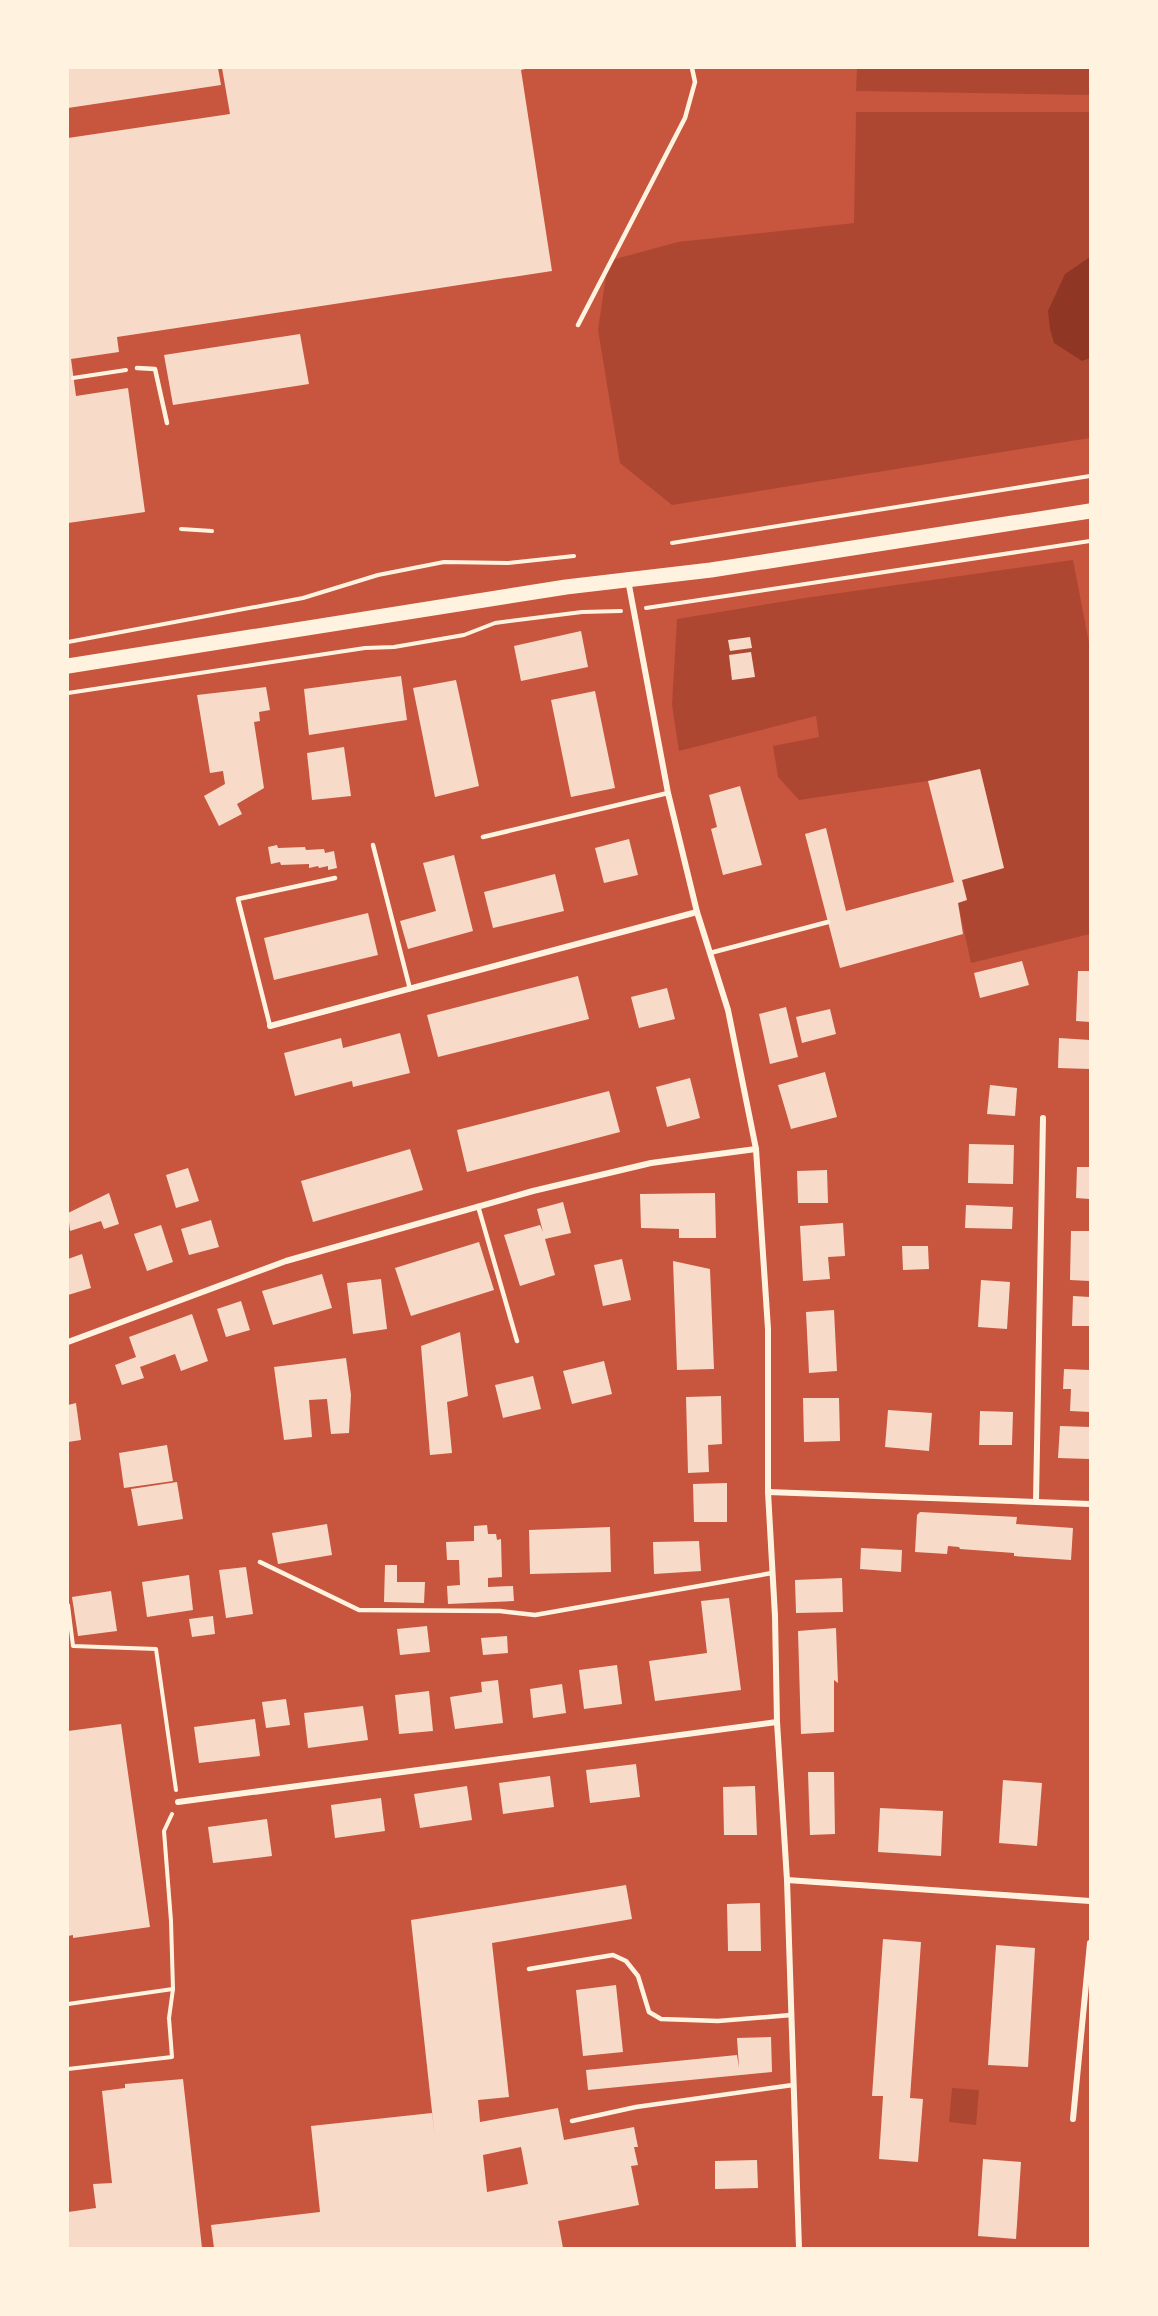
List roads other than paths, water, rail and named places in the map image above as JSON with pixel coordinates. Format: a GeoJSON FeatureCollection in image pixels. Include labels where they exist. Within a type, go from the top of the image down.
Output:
{"type":"FeatureCollection","features":[{"type":"Feature","properties":{"kind":"main road"},"geometry":{"type":"LineString","coordinates":[[68,666],[566,587],[711,570],[1090,512]]}},
{"type":"Feature","properties":{"kind":"street"},"geometry":{"type":"LineString","coordinates":[[628,580],[668,793],[697,912],[728,1010],[756,1149],[768,1329],[768,1492],[777,1722],[787,1880],[799,2248]]}},
{"type":"Feature","properties":{"kind":"street"},"geometry":{"type":"LineString","coordinates":[[270,1026],[697,912]]}},
{"type":"Feature","properties":{"kind":"street"},"geometry":{"type":"LineString","coordinates":[[1036,1501],[1043,1118]]}},
{"type":"Feature","properties":{"kind":"street"},"geometry":{"type":"LineString","coordinates":[[68,1342],[286,1261],[478,1206],[651,1163],[756,1149]]}},
{"type":"Feature","properties":{"kind":"street"},"geometry":{"type":"LineString","coordinates":[[768,1492],[1090,1504]]}},
{"type":"Feature","properties":{"kind":"street"},"geometry":{"type":"LineString","coordinates":[[177,1802],[777,1722]]}},
{"type":"Feature","properties":{"kind":"street"},"geometry":{"type":"LineString","coordinates":[[787,1880],[1090,1901]]}},
{"type":"Feature","properties":{"kind":"street"},"geometry":{"type":"LineString","coordinates":[[1072,2119],[1090,1943]]}},
{"type":"Feature","properties":{"kind":"lane"},"geometry":{"type":"LineString","coordinates":[[578,325],[685,118],[695,82],[692,68]]}},
{"type":"Feature","properties":{"kind":"lane"},"geometry":{"type":"LineString","coordinates":[[137,368],[155,369],[167,423]]}},
{"type":"Feature","properties":{"kind":"lane"},"geometry":{"type":"LineString","coordinates":[[483,837],[668,793]]}},
{"type":"Feature","properties":{"kind":"lane"},"geometry":{"type":"LineString","coordinates":[[373,845],[410,989]]}},
{"type":"Feature","properties":{"kind":"lane"},"geometry":{"type":"LineString","coordinates":[[270,1026],[238,899],[335,878]]}},
{"type":"Feature","properties":{"kind":"lane"},"geometry":{"type":"LineString","coordinates":[[710,953],[828,922]]}},
{"type":"Feature","properties":{"kind":"lane"},"geometry":{"type":"LineString","coordinates":[[478,1206],[517,1341]]}},
{"type":"Feature","properties":{"kind":"lane"},"geometry":{"type":"LineString","coordinates":[[260,1562],[359,1610],[500,1611],[535,1615],[772,1573]]}},
{"type":"Feature","properties":{"kind":"lane"},"geometry":{"type":"LineString","coordinates":[[529,1969],[613,1955],[626,1961],[638,1976],[649,2012],[661,2019],[718,2021],[791,2015]]}},
{"type":"Feature","properties":{"kind":"lane"},"geometry":{"type":"LineString","coordinates":[[572,2121],[636,2107],[793,2085]]}}]}
